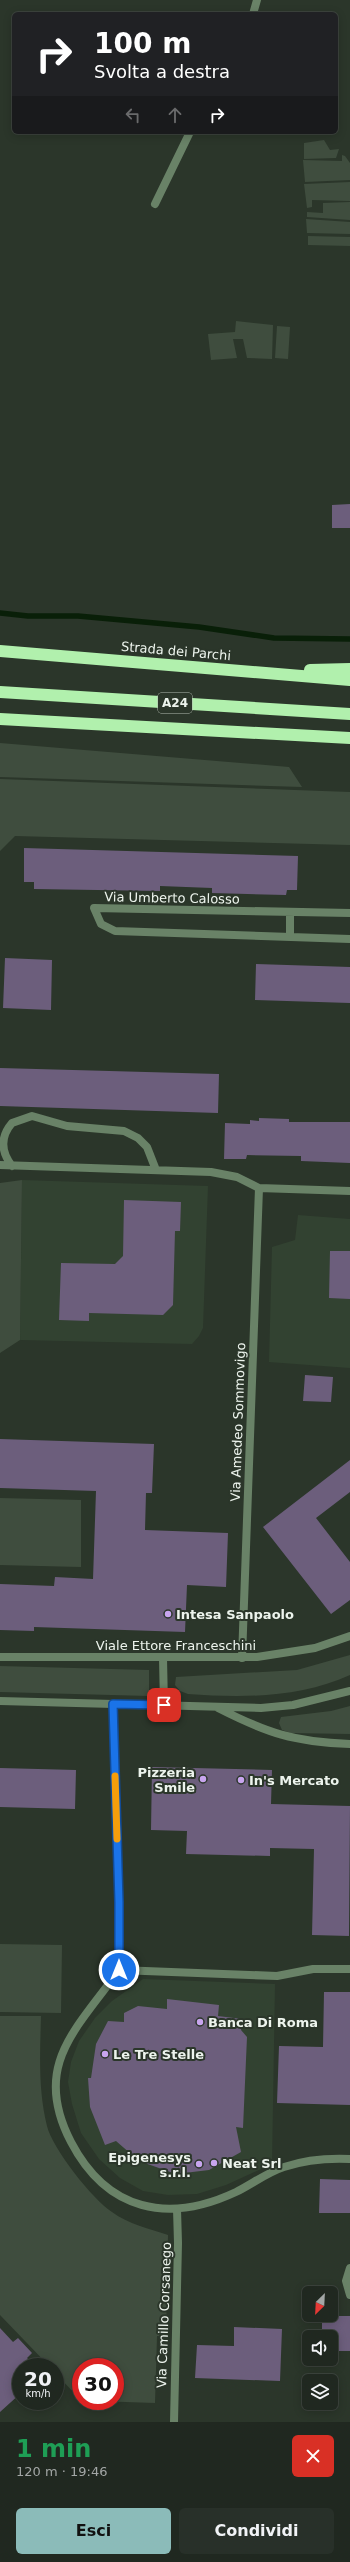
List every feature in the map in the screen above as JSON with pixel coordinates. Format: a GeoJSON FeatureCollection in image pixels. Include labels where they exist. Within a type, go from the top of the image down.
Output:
{"type":"FeatureCollection","features":[{"type":"Feature","properties":{"kind":"highway","name":"Strada dei Parchi"},"geometry":{"type":"LineString","coordinates":[[0,651],[350,680]]}},
{"type":"Feature","properties":{"kind":"highway"},"geometry":{"type":"LineString","coordinates":[[253,672],[350,669]]}},
{"type":"Feature","properties":{"kind":"highway","name":"A24"},"geometry":{"type":"LineString","coordinates":[[0,692],[350,714]]}},
{"type":"Feature","properties":{"kind":"highway"},"geometry":{"type":"LineString","coordinates":[[0,719],[350,738]]}},
{"type":"Feature","properties":{"kind":"street"},"geometry":{"type":"LineString","coordinates":[[254,12],[257,0]]}},
{"type":"Feature","properties":{"kind":"street"},"geometry":{"type":"LineString","coordinates":[[155,204],[189,134]]}},
{"type":"Feature","properties":{"kind":"street","name":"Via Umberto Calosso"},"geometry":{"type":"LineString","coordinates":[[350,913],[94,908],[101,924],[115,931],[350,939]]}},
{"type":"Feature","properties":{"kind":"street"},"geometry":{"type":"LineString","coordinates":[[290,912],[290,937]]}},
{"type":"Feature","properties":{"kind":"street"},"geometry":{"type":"LineString","coordinates":[[12,1166],[2,1144],[5,1133],[12,1122],[32,1116],[67,1126],[117,1130],[131,1134],[148,1147],[156,1170]]}},
{"type":"Feature","properties":{"kind":"street"},"geometry":{"type":"LineString","coordinates":[[0,1165],[214,1172],[237,1177],[259,1188],[350,1191]]}},
{"type":"Feature","properties":{"kind":"street","name":"Via Amedeo Sommovigo"},"geometry":{"type":"LineString","coordinates":[[242,1658],[259,1188]]}},
{"type":"Feature","properties":{"kind":"street","name":"Viale Ettore Franceschini"},"geometry":{"type":"LineString","coordinates":[[0,1657],[242,1658],[300,1652],[350,1636]]}},
{"type":"Feature","properties":{"kind":"street"},"geometry":{"type":"LineString","coordinates":[[163,1658],[164,1705]]}},
{"type":"Feature","properties":{"kind":"street"},"geometry":{"type":"LineString","coordinates":[[0,1701],[261,1708],[292,1705],[350,1691]]}},
{"type":"Feature","properties":{"kind":"street"},"geometry":{"type":"LineString","coordinates":[[113,1704],[119,1902],[119,1970],[63,2047],[56,2075],[59,2110],[76,2152],[105,2186],[115,2194],[137,2205],[153,2209],[177,2209],[223,2197],[277,2169],[291,2165],[317,2160],[350,2159]]}},
{"type":"Feature","properties":{"kind":"street"},"geometry":{"type":"LineString","coordinates":[[215,1706],[257,1728],[285,1737],[318,1743],[350,1744]]}},
{"type":"Feature","properties":{"kind":"street"},"geometry":{"type":"LineString","coordinates":[[119,1970],[277,1976],[313,1969],[350,1969]]}},
{"type":"Feature","properties":{"kind":"street","name":"Via Camillo Corsanego"},"geometry":{"type":"LineString","coordinates":[[174,2422],[178,2243],[177,2209]]}},
{"type":"Feature","properties":{"kind":"street"},"geometry":{"type":"LineString","coordinates":[[350,2268],[346,2281],[350,2295]]}},
{"type":"Feature","properties":{"kind":"shaded area"},"geometry":{"type":"Polygon","coordinates":[[[324,140],[330,150],[339,149],[336,158],[304,159],[304,143],[324,140]]]}},
{"type":"Feature","properties":{"kind":"shaded area"},"geometry":{"type":"Polygon","coordinates":[[[342,155],[345,156],[350,163],[350,180],[305,182],[303,160],[342,161],[342,155]]]}},
{"type":"Feature","properties":{"kind":"shaded area"},"geometry":{"type":"Polygon","coordinates":[[[350,182],[350,201],[312,200],[312,207],[307,208],[304,184],[350,182]]]}},
{"type":"Feature","properties":{"kind":"shaded area"},"geometry":{"type":"Polygon","coordinates":[[[350,202],[350,220],[307,217],[307,212],[323,213],[323,203],[350,202]]]}},
{"type":"Feature","properties":{"kind":"shaded area"},"geometry":{"type":"Polygon","coordinates":[[[306,219],[350,222],[350,234],[307,233],[306,219]]]}},
{"type":"Feature","properties":{"kind":"shaded area"},"geometry":{"type":"Polygon","coordinates":[[[308,236],[350,237],[350,246],[308,245],[308,236]]]}},
{"type":"Feature","properties":{"kind":"shaded area"},"geometry":{"type":"Polygon","coordinates":[[[236,321],[273,325],[272,359],[247,358],[243,339],[233,339],[237,358],[211,360],[208,334],[235,332],[236,321]]]}},
{"type":"Feature","properties":{"kind":"shaded area"},"geometry":{"type":"Polygon","coordinates":[[[277,326],[290,327],[288,359],[275,358],[277,326]]]}},
{"type":"Feature","properties":{"kind":"shaded area"},"geometry":{"type":"Polygon","coordinates":[[[0,743],[289,767],[302,787],[0,777],[0,743]]]}},
{"type":"Feature","properties":{"kind":"shaded area"},"geometry":{"type":"Polygon","coordinates":[[[0,779],[350,792],[350,845],[15,836],[0,851],[0,779]]]}},
{"type":"Feature","properties":{"kind":"shaded area"},"geometry":{"type":"Polygon","coordinates":[[[22,1180],[208,1186],[203,1328],[199,1336],[192,1344],[20,1340],[22,1180]]]}},
{"type":"Feature","properties":{"kind":"shaded area"},"geometry":{"type":"Polygon","coordinates":[[[22,1180],[20,1340],[0,1353],[0,1183],[22,1180]]]}},
{"type":"Feature","properties":{"kind":"shaded area"},"geometry":{"type":"Polygon","coordinates":[[[298,1215],[350,1219],[350,1368],[269,1362],[272,1247],[295,1240],[298,1215]]]}},
{"type":"Feature","properties":{"kind":"shaded area"},"geometry":{"type":"Polygon","coordinates":[[[0,1498],[81,1500],[81,1567],[0,1565],[0,1498]]]}},
{"type":"Feature","properties":{"kind":"shaded area"},"geometry":{"type":"Polygon","coordinates":[[[350,1655],[350,1675],[331,1683],[291,1692],[250,1696],[188,1694],[180,1691],[175,1685],[176,1677],[297,1670],[350,1655]]]}},
{"type":"Feature","properties":{"kind":"shaded area"},"geometry":{"type":"Polygon","coordinates":[[[0,1666],[149,1670],[149,1696],[0,1692],[0,1666]]]}},
{"type":"Feature","properties":{"kind":"shaded area"},"geometry":{"type":"Polygon","coordinates":[[[350,1706],[350,1734],[291,1733],[282,1730],[279,1723],[281,1717],[331,1711],[350,1706]]]}},
{"type":"Feature","properties":{"kind":"shaded area"},"geometry":{"type":"Polygon","coordinates":[[[0,1944],[62,1945],[61,2013],[0,2012],[0,1944]]]}},
{"type":"Feature","properties":{"kind":"shaded area"},"geometry":{"type":"Polygon","coordinates":[[[143,1979],[275,1984],[272,2164],[226,2185],[197,2194],[168,2195],[143,2191],[120,2178],[99,2159],[81,2133],[72,2104],[68,2082],[71,2062],[79,2041],[95,2018],[112,2001],[143,1979]]]}},
{"type":"Feature","properties":{"kind":"shaded area"},"geometry":{"type":"Polygon","coordinates":[[[0,2016],[41,2016],[40,2071],[42,2099],[50,2136],[74,2173],[104,2206],[125,2220],[168,2235],[166,2337],[157,2336],[155,2403],[124,2402],[124,2358],[72,2358],[72,2391],[64,2382],[64,2358],[41,2358],[0,2315],[0,2016]]]}},
{"type":"Feature","properties":{"kind":"building"},"geometry":{"type":"Polygon","coordinates":[[[350,504],[350,528],[332,528],[332,505],[350,504]]]}},
{"type":"Feature","properties":{"kind":"building"},"geometry":{"type":"Polygon","coordinates":[[[24,848],[298,856],[297,890],[287,890],[286,895],[212,893],[212,888],[160,886],[160,891],[34,889],[34,882],[24,882],[24,848]]]}},
{"type":"Feature","properties":{"kind":"building"},"geometry":{"type":"Polygon","coordinates":[[[5,958],[52,960],[51,1010],[3,1008],[5,958]]]}},
{"type":"Feature","properties":{"kind":"building"},"geometry":{"type":"Polygon","coordinates":[[[256,964],[350,967],[350,1003],[255,1000],[256,964]]]}},
{"type":"Feature","properties":{"kind":"building"},"geometry":{"type":"Polygon","coordinates":[[[0,1068],[219,1074],[218,1113],[0,1106],[0,1068]]]}},
{"type":"Feature","properties":{"kind":"building"},"geometry":{"type":"Polygon","coordinates":[[[259,1118],[289,1119],[289,1122],[350,1122],[350,1163],[301,1161],[301,1156],[247,1155],[246,1159],[224,1159],[225,1123],[250,1124],[250,1120],[259,1121],[259,1118]]]}},
{"type":"Feature","properties":{"kind":"building"},"geometry":{"type":"Polygon","coordinates":[[[124,1200],[181,1202],[180,1231],[175,1231],[173,1305],[163,1315],[89,1313],[89,1321],[59,1320],[61,1263],[115,1264],[123,1256],[124,1200]]]}},
{"type":"Feature","properties":{"kind":"building"},"geometry":{"type":"Polygon","coordinates":[[[330,1251],[350,1251],[350,1299],[329,1298],[330,1251]]]}},
{"type":"Feature","properties":{"kind":"building"},"geometry":{"type":"Polygon","coordinates":[[[305,1375],[333,1377],[331,1402],[303,1401],[305,1375]]]}},
{"type":"Feature","properties":{"kind":"building"},"geometry":{"type":"Polygon","coordinates":[[[0,1439],[154,1444],[152,1493],[146,1493],[145,1530],[228,1533],[226,1587],[187,1585],[185,1632],[34,1627],[34,1631],[0,1630],[0,1584],[54,1586],[55,1577],[93,1579],[96,1491],[0,1488],[0,1439]]]}},
{"type":"Feature","properties":{"kind":"building"},"geometry":{"type":"Polygon","coordinates":[[[350,1460],[350,1492],[316,1518],[350,1562],[350,1600],[331,1614],[263,1527],[350,1460]]]}},
{"type":"Feature","properties":{"kind":"building"},"geometry":{"type":"Polygon","coordinates":[[[152,1767],[272,1770],[271,1804],[350,1806],[349,1936],[312,1935],[314,1849],[270,1848],[270,1856],[186,1854],[187,1831],[151,1830],[152,1767]]]}},
{"type":"Feature","properties":{"kind":"building"},"geometry":{"type":"Polygon","coordinates":[[[0,1768],[76,1770],[75,1809],[0,1807],[0,1768]]]}},
{"type":"Feature","properties":{"kind":"building"},"geometry":{"type":"Polygon","coordinates":[[[324,1992],[350,1992],[350,2105],[277,2103],[279,2046],[323,2047],[324,1992]]]}},
{"type":"Feature","properties":{"kind":"building"},"geometry":{"type":"Polygon","coordinates":[[[167,1999],[219,2005],[218,2016],[242,2019],[241,2030],[247,2037],[243,2128],[236,2127],[241,2152],[209,2170],[176,2174],[139,2161],[116,2141],[105,2145],[90,2107],[88,2078],[91,2078],[96,2044],[108,2021],[124,2022],[124,2013],[138,2006],[167,2009],[167,1999]]]}},
{"type":"Feature","properties":{"kind":"building"},"geometry":{"type":"Polygon","coordinates":[[[320,2179],[350,2180],[350,2213],[319,2213],[320,2179]]]}},
{"type":"Feature","properties":{"kind":"building"},"geometry":{"type":"Polygon","coordinates":[[[338,2316],[350,2316],[350,2351],[338,2351],[338,2330],[322,2330],[322,2322],[338,2322],[338,2316]]]}},
{"type":"Feature","properties":{"kind":"building"},"geometry":{"type":"Polygon","coordinates":[[[234,2327],[282,2329],[280,2381],[195,2378],[197,2345],[234,2346],[234,2327]]]}},
{"type":"Feature","properties":{"kind":"building"},"geometry":{"type":"Polygon","coordinates":[[[0,2328],[13,2342],[18,2338],[32,2353],[27,2358],[12,2358],[12,2401],[0,2412],[0,2328]]]}},
{"type":"Feature","properties":{"kind":"waterway"},"geometry":{"type":"LineString","coordinates":[[0,613],[28,616],[78,616],[199,627],[274,638],[350,639]]}},
{"type":"Feature","properties":{"kind":"slow traffic"},"geometry":{"type":"LineString","coordinates":[[115,1776],[117,1839]]}},
{"type":"Feature","properties":{"kind":"place","name":"Intesa Sanpaolo"},"geometry":{"type":"Point","coordinates":[168,1614]}},
{"type":"Feature","properties":{"kind":"place","name":"Pizzeria Smile"},"geometry":{"type":"Point","coordinates":[203,1779]}},
{"type":"Feature","properties":{"kind":"place","name":"In's Mercato"},"geometry":{"type":"Point","coordinates":[241,1780]}},
{"type":"Feature","properties":{"kind":"place","name":"Banca Di Roma"},"geometry":{"type":"Point","coordinates":[200,2022]}},
{"type":"Feature","properties":{"kind":"place","name":"Le Tre Stelle"},"geometry":{"type":"Point","coordinates":[105,2054]}},
{"type":"Feature","properties":{"kind":"place","name":"Neat Srl"},"geometry":{"type":"Point","coordinates":[214,2163]}},
{"type":"Feature","properties":{"kind":"place","name":"Epigenesys s.r.l."},"geometry":{"type":"Point","coordinates":[199,2164]}},
{"type":"Feature","properties":{"kind":"route"},"geometry":{"type":"LineString","coordinates":[[119,1970],[119,1902],[113,1704],[164,1705]]}}]}
